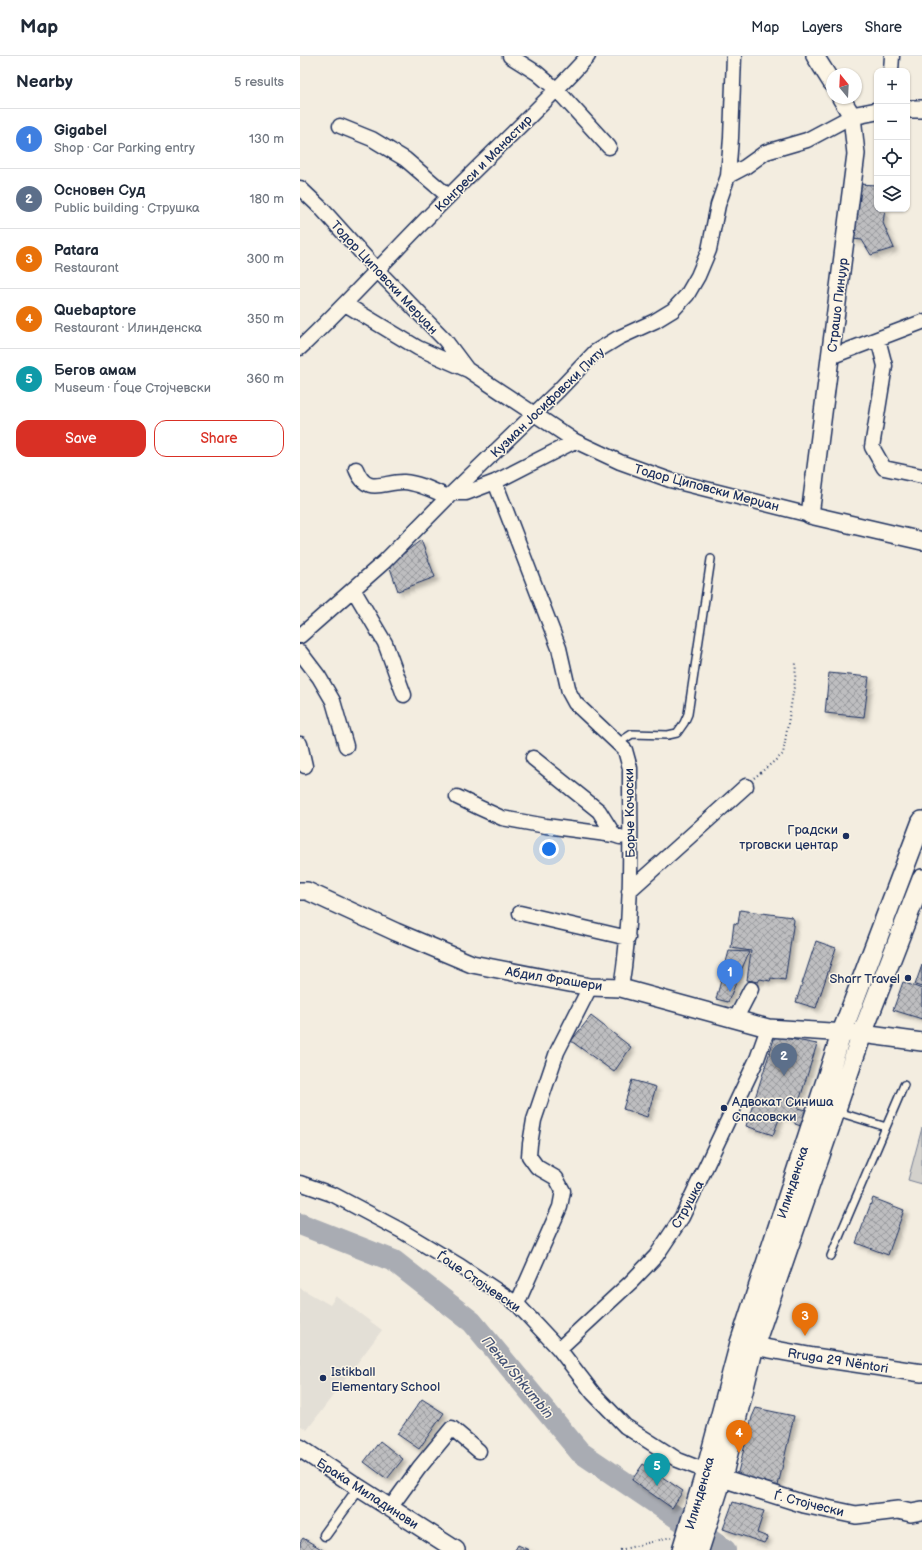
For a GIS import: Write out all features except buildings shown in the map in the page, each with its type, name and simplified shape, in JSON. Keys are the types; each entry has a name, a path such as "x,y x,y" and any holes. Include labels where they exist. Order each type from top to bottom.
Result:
{"main road":[{"name":"Илинденска","path":"714,1474 740,1342 842,1032 922,821"},
{"name":"Илинденска","path":"692,1546 754,1346 835,1111 862,1034 922,879"}],"street":[{"path":"510,56 537,73 557,90 609,147"},
{"name":"Конгреси и Манастир","path":"303,341 345,304 448,196 557,90 588,56"},
{"name":"Кузман Јосифовски Питу","path":"300,636 384,562 450,495 558,391 595,352 618,338 655,321 674,310 687,295 698,276 709,250 718,205 728,176 734,56"},
{"path":"815,56 826,73"},
{"path":"891,68 892,56"},
{"name":"Страшо Пинџур","path":"810,515 856,154 852,116 845,104"},
{"path":"910,109 922,109"},
{"path":"728,176 746,167 766,152 807,140 852,116 874,112"},
{"path":"340,126 372,139 405,159 448,196"},
{"name":"Тодор Циповски Мерџан","path":"300,188 322,209 377,270 445,340 468,370"},
{"name":"Тодор Циповски Мерџан","path":"345,304 418,348 468,370 575,441 620,462 670,480 922,541"},
{"path":"830,357 922,322"},
{"path":"878,339 885,366 872,446 884,468 922,476"},
{"path":"356,469 360,478 366,483 379,486 403,482 417,484 450,495 466,493 495,482 575,441"},
{"name":"Борче Кочоски","path":"495,482 559,648 569,692 575,703 625,750 630,768 630,918 621,988"},
{"path":"353,590 385,643 404,695"},
{"path":"300,652 319,677 333,701 346,746"},
{"path":"300,744 305,766"},
{"path":"533,758 599,811 614,835"},
{"path":"629,891 746,786"},
{"path":"457,796 502,818 546,826 614,835 630,840"},
{"name":"Абдил Фрашери","path":"300,891 307,891 396,932 472,964 590,987 621,988 673,1003 736,1018 768,1028 842,1032 922,1042"},
{"path":"520,913 628,938"},
{"path":"516,1304 560,1207 563,1191 556,1178 537,1167 529,1156 534,1120 557,1052 590,987"},
{"path":"736,1018 751,989"},
{"name":"Струшка","path":"559,1348 631,1282 656,1256 682,1217 757,1059 768,1028"},
{"name":"Ѓоце Стојчевски","path":"300,1184 334,1194 400,1230 460,1266 516,1304 559,1348 592,1392 625,1426 678,1460 714,1474"},
{"name":"Rruga 29 Nëntori","path":"754,1346 814,1357 922,1372"},
{"path":"390,1508 419,1468 452,1428 479,1451"},
{"name":"Браќа Миладинови","path":"300,1448 358,1488 456,1550"},
{"name":"Ѓ. Стојчески","path":"714,1474 804,1504 856,1515 898,1510 911,1513 922,1511"},
{"path":"324,1535 358,1488"},
{"name":"Ѓ. Стојчески","path":"898,1510 909,1503 922,1500"}],"lane":[{"path":"618,743 632,734 668,735 677,733 684,723 688,714 711,559"},
{"path":"832,1256 904,1085"},
{"path":"835,1111 886,1127"}],"path":[{"path":"746,786 783,754 795,681 796,662"},
{"path":"620,1550 673,1536 692,1546"}],"shaded area":[{"path":"922,1128 922,1184 908,1180"},
{"name":"Istikball Elementary School","path":"300,1288 330,1305 336,1296 382,1330 307,1430 300,1425"}],"waterway":[{"name":"Пена/Shkumbin","path":"300,1224 394,1261 472,1322 580,1452 725,1550"}],"place":[{"name":"Градски трговски центар","path":"846,836"},
{"name":"Sharr Travel","path":"908,978"},
{"name":"Gigabel","path":"730,992"},
{"name":"Основен Суд","path":"784,1076"},
{"name":"Адвокат Синиша Спасовски","path":"724,1108"},
{"name":"Patara","path":"805,1336"},
{"name":"Istikball Elementary School","path":"323,1378"},
{"name":"Quebaptore","path":"739,1453"},
{"name":"Бегов амам","path":"657,1486"}]}
